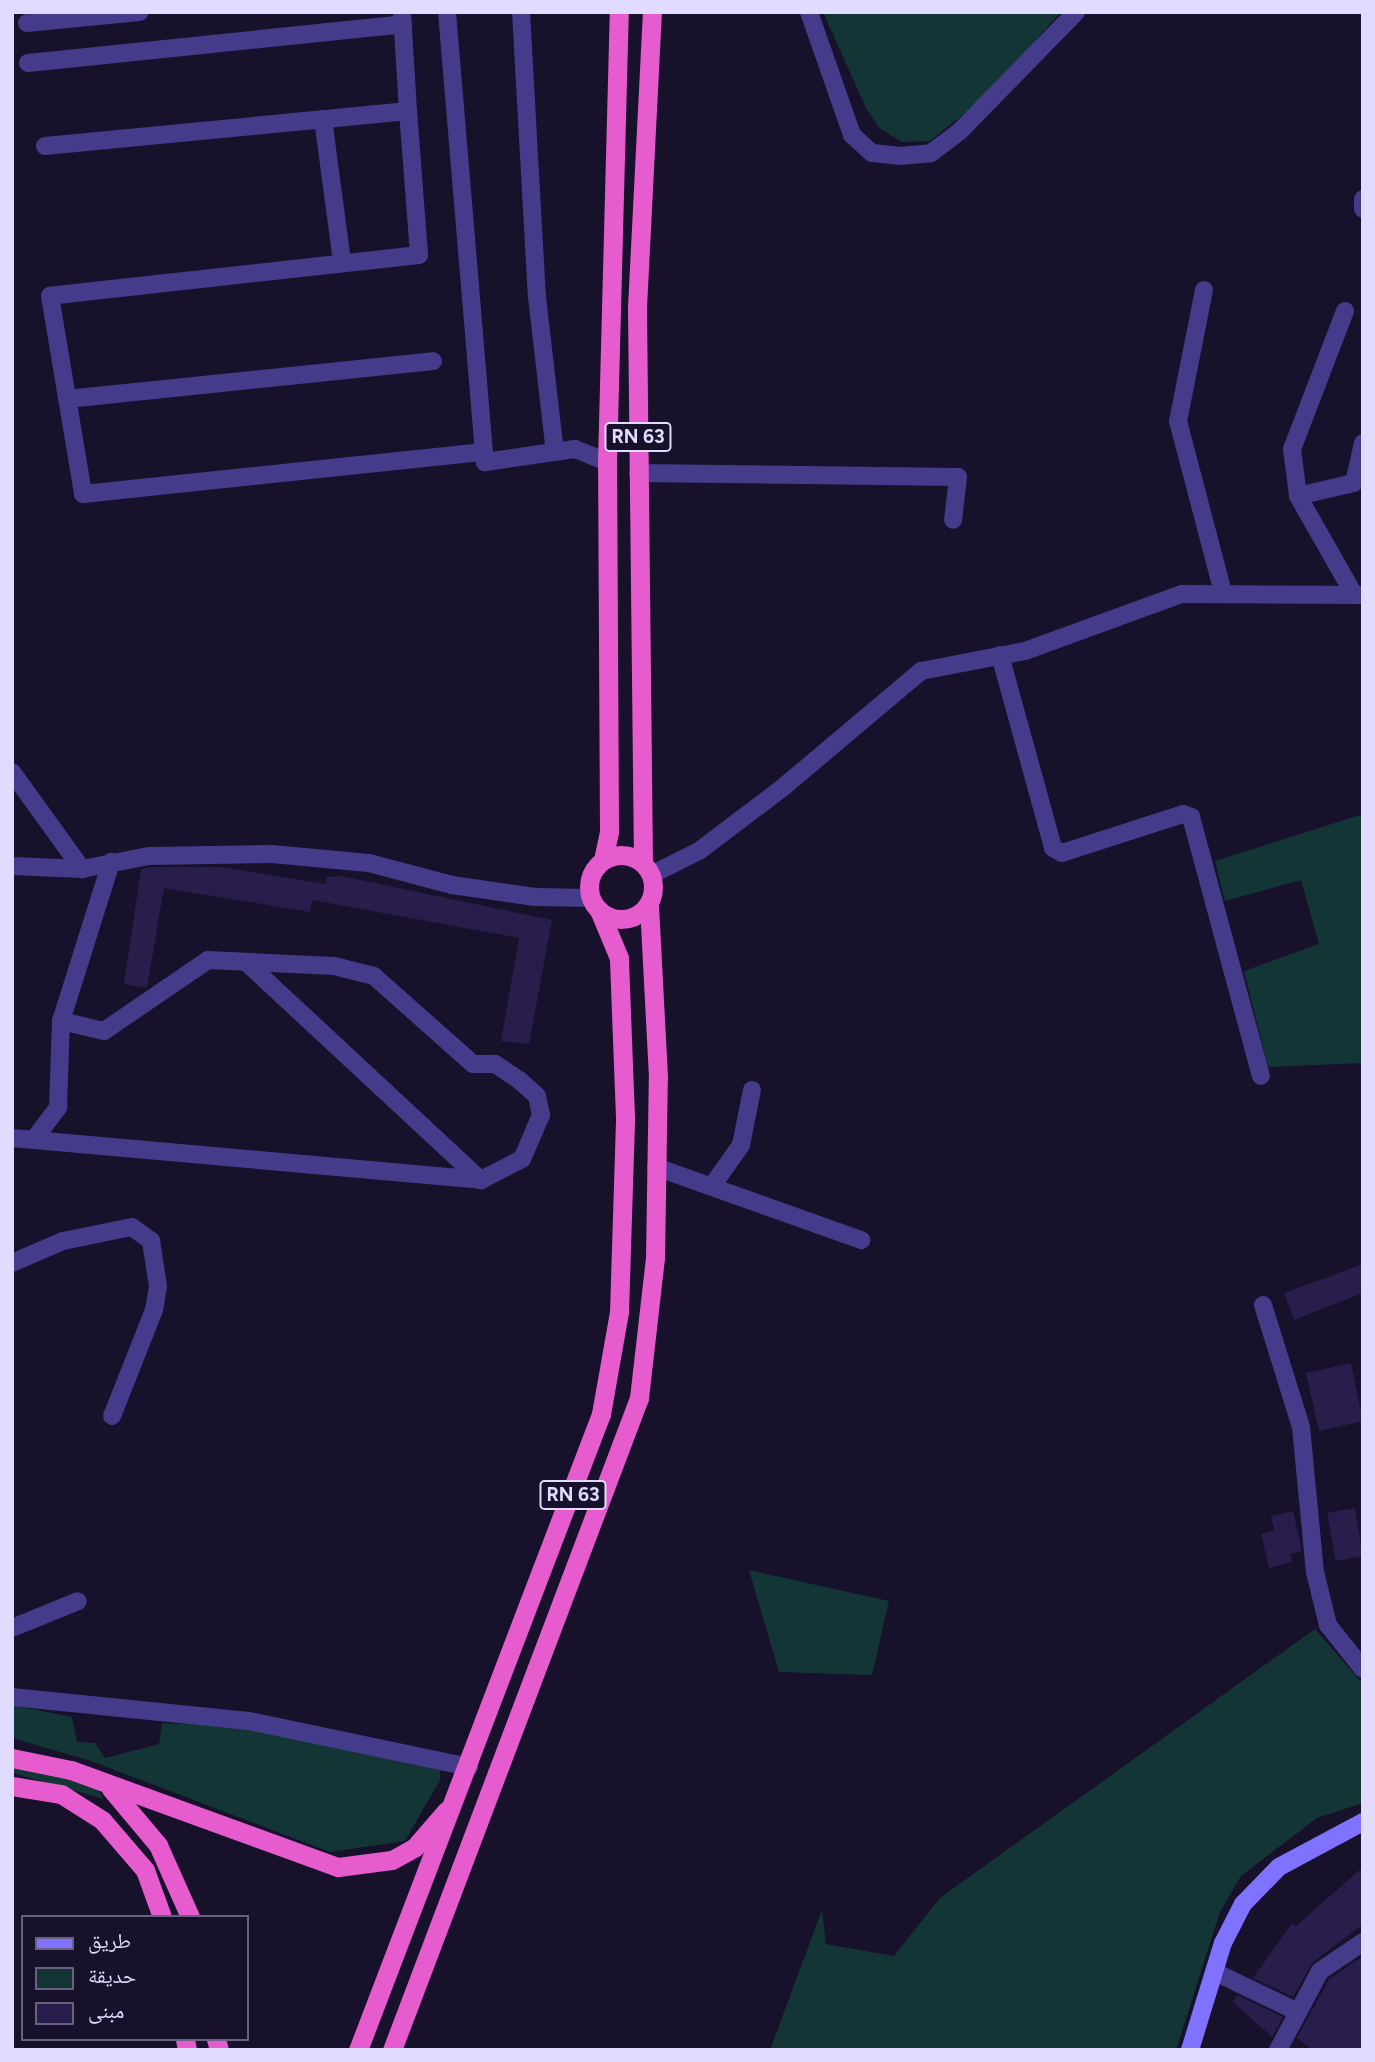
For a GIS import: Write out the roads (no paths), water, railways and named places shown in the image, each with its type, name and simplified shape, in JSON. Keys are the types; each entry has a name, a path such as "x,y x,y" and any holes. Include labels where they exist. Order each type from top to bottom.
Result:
{"highway":[{"name":"RN 63","path":"358,2050 461,1791 583,1469 601,1414 619,1312 624,1003 614,935 595,904 589,884 603,860 609,831 607,462 619,12"},
{"name":"RN 63","path":"397,2046 624,1453 650,1337 656,1167 636,307 652,12"},
{"path":"603,860 624,855 647,869"},
{"path":"595,904 626,918 649,903"},
{"path":"12,1758 106,1784 338,1867 367,1868 415,1847 461,1791"},
{"path":"106,1784 158,1845 189,1915"},
{"path":"12,1786 61,1794 102,1820 145,1870 161,1915"}],"main road":[{"path":"1190,2050 1215,1972 1243,1905 1279,1867 1363,1822"}],"street":[{"path":"27,23 139,12"},
{"path":"447,12 485,461 575,449 607,462"},
{"path":"521,12 537,297 555,452"},
{"path":"809,12 852,135 872,153 899,156 931,153 960,131 1076,12"},
{"path":"28,63 403,18 419,255 342,261 50,296 83,494 484,452"},
{"path":"45,146 408,111"},
{"path":"323,119 342,261"},
{"path":"1363,199 1363,209"},
{"path":"1204,290 1178,421 1223,592"},
{"path":"647,869 699,850 771,797 921,671 1000,656 1149,602 1223,592 1301,599 1358,594 1298,496 1292,449 1345,311"},
{"path":"67,399 433,361"},
{"path":"1298,496 1354,483 1363,443"},
{"path":"638,473 958,477 953,520"},
{"path":"1000,656 1053,848 1062,853 1183,814 1191,817 1261,1076"},
{"path":"12,772 82,869"},
{"path":"12,866 82,869 111,862 272,854 369,863 452,886 595,904"},
{"path":"35,1138 58,1107 61,1021 111,862"},
{"path":"12,1138 481,1180 522,1159 541,1115 537,1096 495,1064 473,1064 374,976 334,966 208,960 104,1031 61,1021"},
{"path":"246,962 481,1180"},
{"path":"712,1186 741,1145 752,1090"},
{"path":"656,1167 861,1240"},
{"path":"12,1263 63,1241 132,1227 151,1241 158,1286 154,1310 112,1416"},
{"path":"1263,1305 1301,1427 1315,1572 1328,1625 1363,1669"},
{"path":"12,1628 78,1601"},
{"path":"12,1697 248,1721 469,1766"},
{"path":"1278,2050 1296,2011 1320,1971 1363,1942"},
{"path":"1215,1972 1296,2011"}]}
